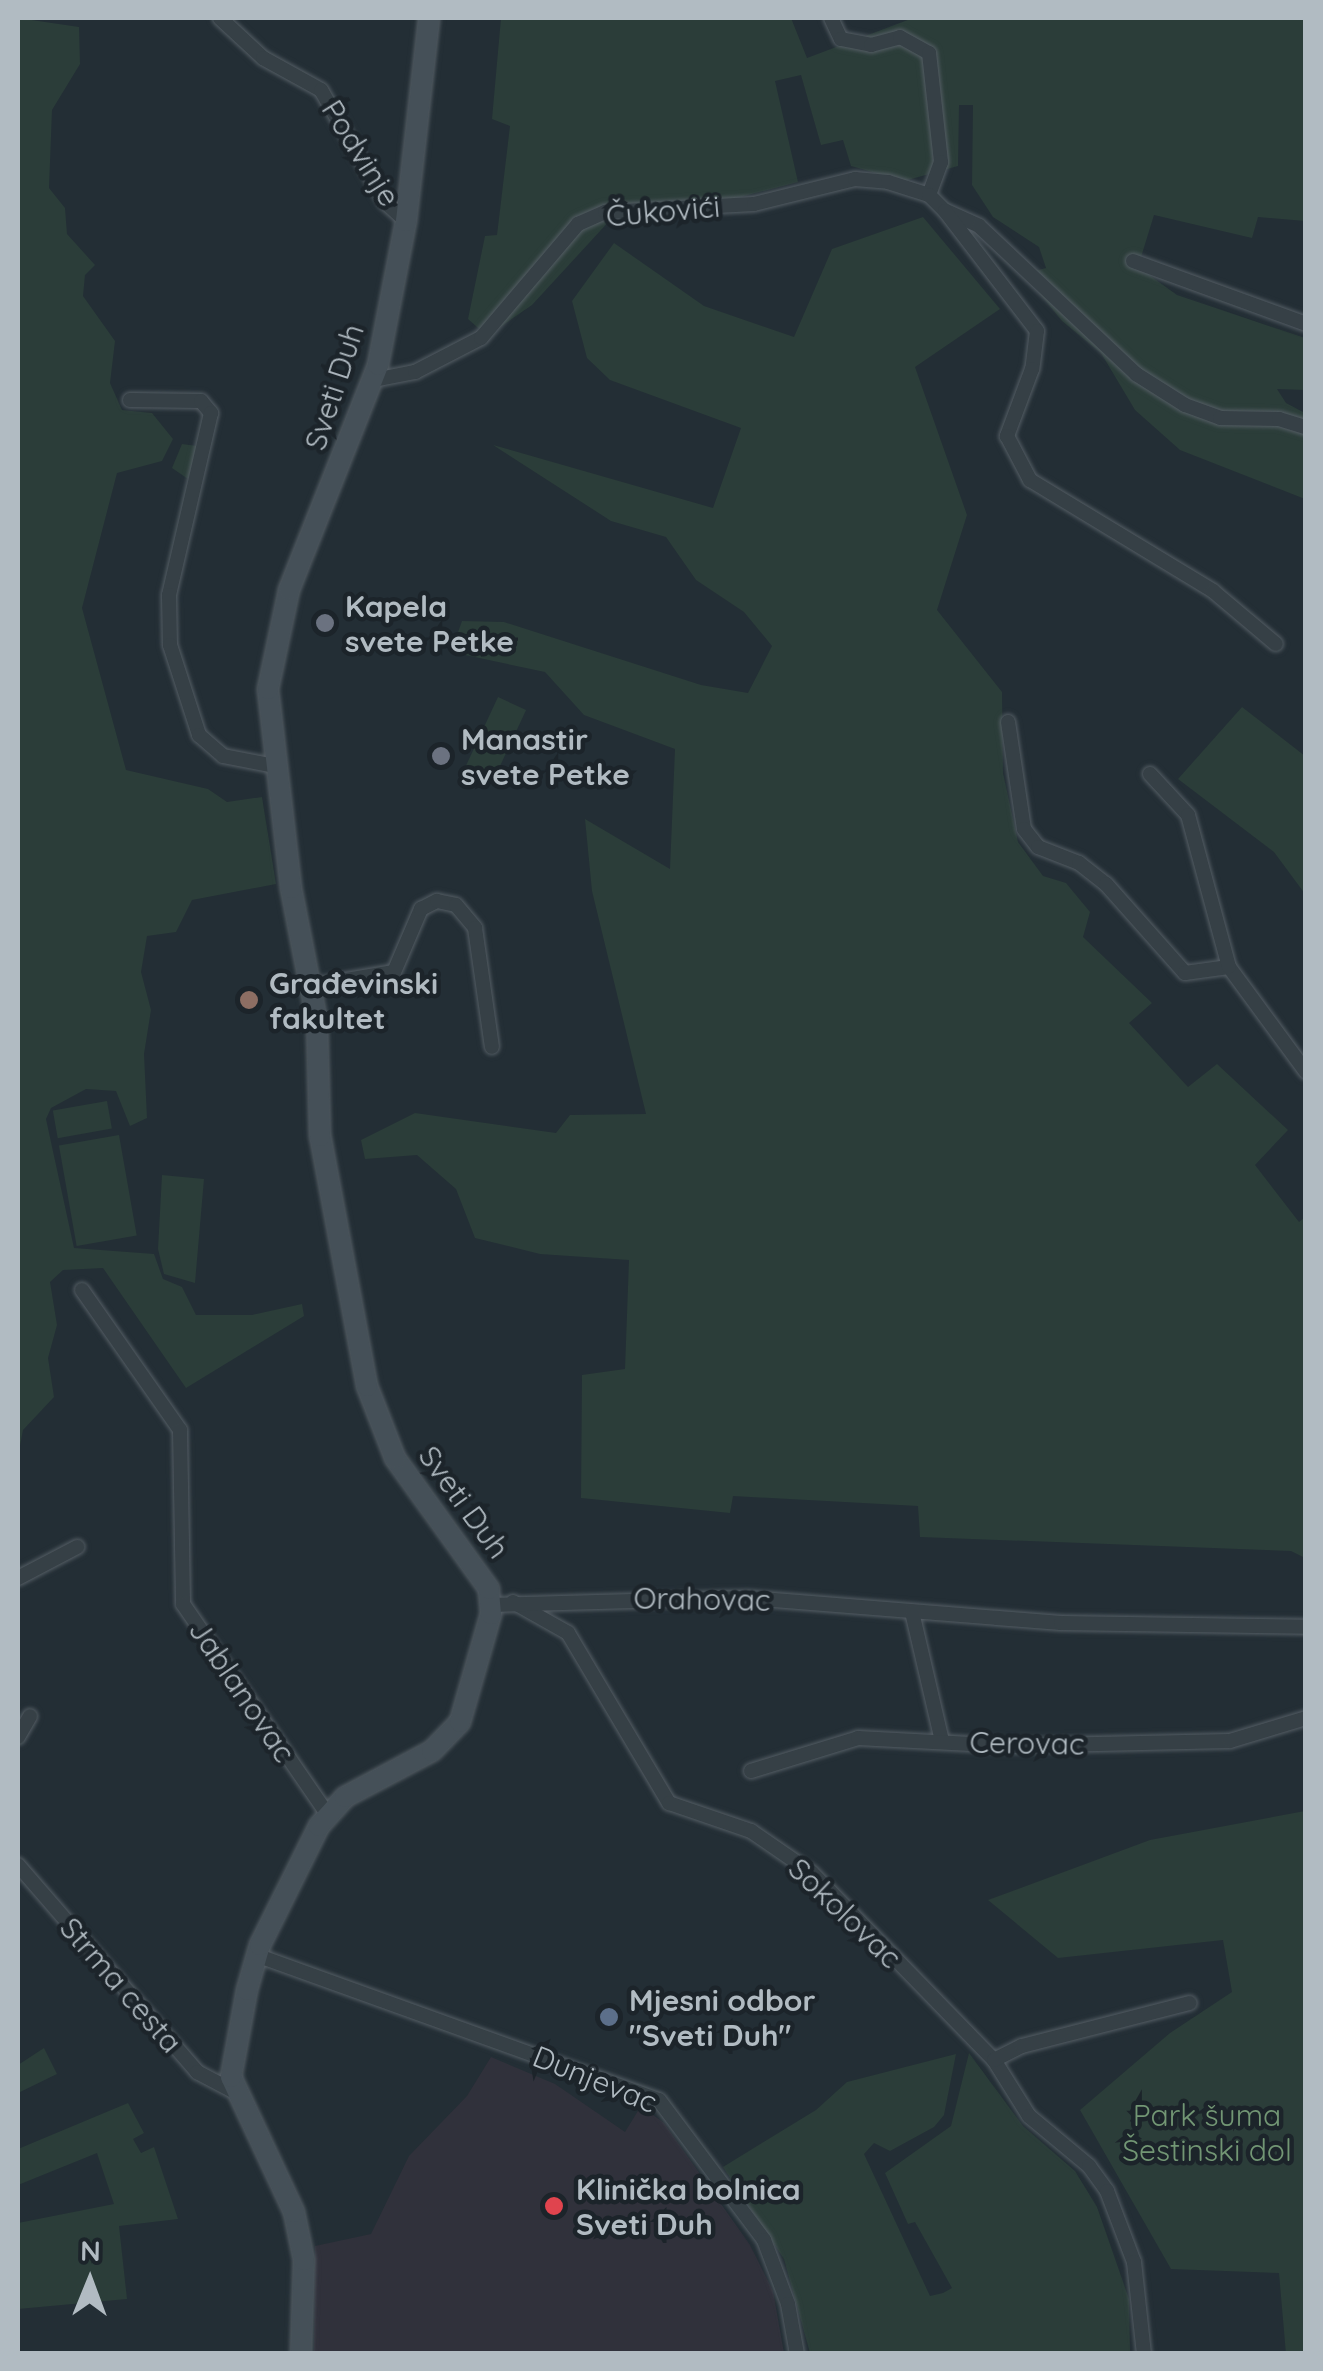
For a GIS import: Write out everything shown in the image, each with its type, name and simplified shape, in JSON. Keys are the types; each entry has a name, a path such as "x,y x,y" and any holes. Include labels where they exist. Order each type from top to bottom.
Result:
{"main road":[{"name":"Sveti Duh","path":"301,2354 304,2260 294,2212 234,2092 231,2061 256,1955 301,1854 328,1815 362,1786 432,1751 456,1729 470,1700 491,1604 485,1582 394,1458 371,1402 320,1136 311,986 274,766 268,689 276,632 374,380 406,221 429,18"}],"street":[{"name":"Podvinje","path":"220,18 264,58 321,90 376,188 406,221"},
{"path":"831,18 842,40 870,44 900,36 929,53 941,162 929,195 1037,331 1032,369 1007,436 1030,480 1213,591 1276,644"},
{"name":"Čukovići","path":"374,380 415,372 481,338 578,224 605,212 754,204 855,179 929,195"},
{"path":"945,211 979,226 1136,374 1185,405 1220,418 1279,418 1306,428"},
{"path":"1133,261 1306,324"},
{"path":"130,400 202,401 211,413 169,595 170,645 199,736 223,756 274,766"},
{"path":"1008,722 1024,829 1038,847 1079,863 1106,884 1185,974 1230,967"},
{"path":"1150,774 1188,815 1230,967 1306,1072"},
{"path":"311,986 394,972 421,908 437,902 456,904 474,928 492,1047"},
{"name":"Jablanovac","path":"82,1290 180,1430 184,1604 328,1815"},
{"path":"18,1578 77,1547"},
{"name":"Orahovac","path":"491,1604 750,1598 912,1612 1306,1627"},
{"name":"Sokolovac","path":"514,1602 568,1633 670,1803 751,1832 812,1872 994,2060 1030,2116 1060,2136 1106,2191 1134,2262 1144,2354"},
{"path":"912,1612 942,1741"},
{"path":"18,1736 30,1716"},
{"name":"Cerovac","path":"751,1771 858,1738 1009,1746 1230,1741 1306,1718"},
{"name":"Strma cesta","path":"18,1865 198,2072 234,2092"},
{"name":"Dunjevac","path":"256,1955 659,2100 764,2240 794,2328 797,2354"},
{"path":"994,2060 1022,2046 1190,2003"}],"shaded area":[{"name":"Klinička bolnica Sveti Duh","path":"491,2057 555,2084 625,2132 641,2106 664,2123 750,2245 773,2291 784,2353 314,2353 315,2246 371,2234 409,2156 467,2096"}],"green space":[{"path":"18,18 79,27 80,64 52,110 49,188 65,208 67,234 95,265 85,275 83,296 115,341 110,383 122,410 152,413 173,439 162,461 117,473 82,608 126,770 208,789 227,802 262,797 276,884 192,900 176,932 147,936 141,972 151,1010 144,1054 147,1118 130,1126 116,1091 86,1089 51,1108 46,1119 74,1248 154,1254 163,1279 182,1287 196,1315 252,1315 302,1304 304,1316 186,1388 103,1268 63,1270 50,1282 57,1325 48,1358 54,1397 23,1430 18,1456"},
{"path":"501,18 791,18 807,58 913,18 1305,18 1305,221 1258,217 1252,238 1154,215 1138,267 1177,295 1305,338 1305,390 1277,389 1286,403 1305,413 1305,499 1180,450 1135,410 1101,353 1062,321 1024,274 1046,268 1039,247 993,217 972,185 973,105 959,105 958,166 904,181 851,166 843,140 821,145 801,75 775,81 798,182 706,206 624,205 532,305 487,336 468,319 485,236 497,235 510,126 492,119"},
{"path":"923,217 1000,309 915,367 967,515 937,610 1002,692 1003,773 1018,842 1043,876 1066,883 1090,912 1083,937 1152,1003 1129,1023 1188,1087 1217,1064 1288,1130 1255,1165 1299,1222 1305,1217 1305,1558 1291,1551 920,1537 918,1506 733,1496 730,1513 581,1498 582,1375 625,1369 629,1260 540,1254 475,1238 456,1189 417,1155 365,1159 361,1140 415,1113 556,1133 570,1115 646,1114 592,891 585,819 670,869 675,749 584,715 545,672 451,652 462,621 504,622 701,685 748,693 772,646 744,612 696,580 666,537 611,521 493,445 713,508 741,428 610,380 587,358 572,301 614,243 704,306 794,337 832,249"},
{"path":"182,444 197,446 188,479 172,468"},
{"path":"498,697 526,710 493,781 465,768"},
{"path":"1242,707 1305,756 1305,894 1274,852 1178,779"},
{"path":"107,1101 112,1129 58,1138 53,1111"},
{"path":"119,1135 137,1235 77,1246 59,1146"},
{"path":"162,1175 204,1179 195,1283 164,1274 158,1249"},
{"name":"Park šuma Šestinski dol","path":"1305,1811 1306,2353 1286,2354 1279,2273 1171,2269 1080,2110 1170,2033 1232,1992 1223,1940 1058,1958 988,1900 1150,1840"},
{"path":"44,2048 57,2074 18,2093 18,2065"},
{"path":"969,2053 1023,2126 1075,2171 1097,2207 1129,2299 1130,2353 810,2353 784,2259 723,2167 816,2110 847,2082 956,2054 944,2115 934,2127 890,2151 874,2143 864,2154 930,2296 943,2293 952,2288 915,2222 908,2224 885,2173 951,2126"},
{"path":"128,2103 144,2133 133,2139 141,2153 154,2147 178,2219 119,2226 127,2299 18,2309 18,2223 114,2204 97,2153 18,2185 18,2149"}],"place":[{"name":"Kapela svete Petke","path":"325,623"},
{"name":"Manastir svete Petke","path":"441,756"},
{"name":"Građevinski fakultet","path":"249,1000"},
{"name":"Mjesni odbor \"Sveti Duh\"","path":"609,2017"},
{"name":"Klinička bolnica Sveti Duh","path":"554,2206"}]}
